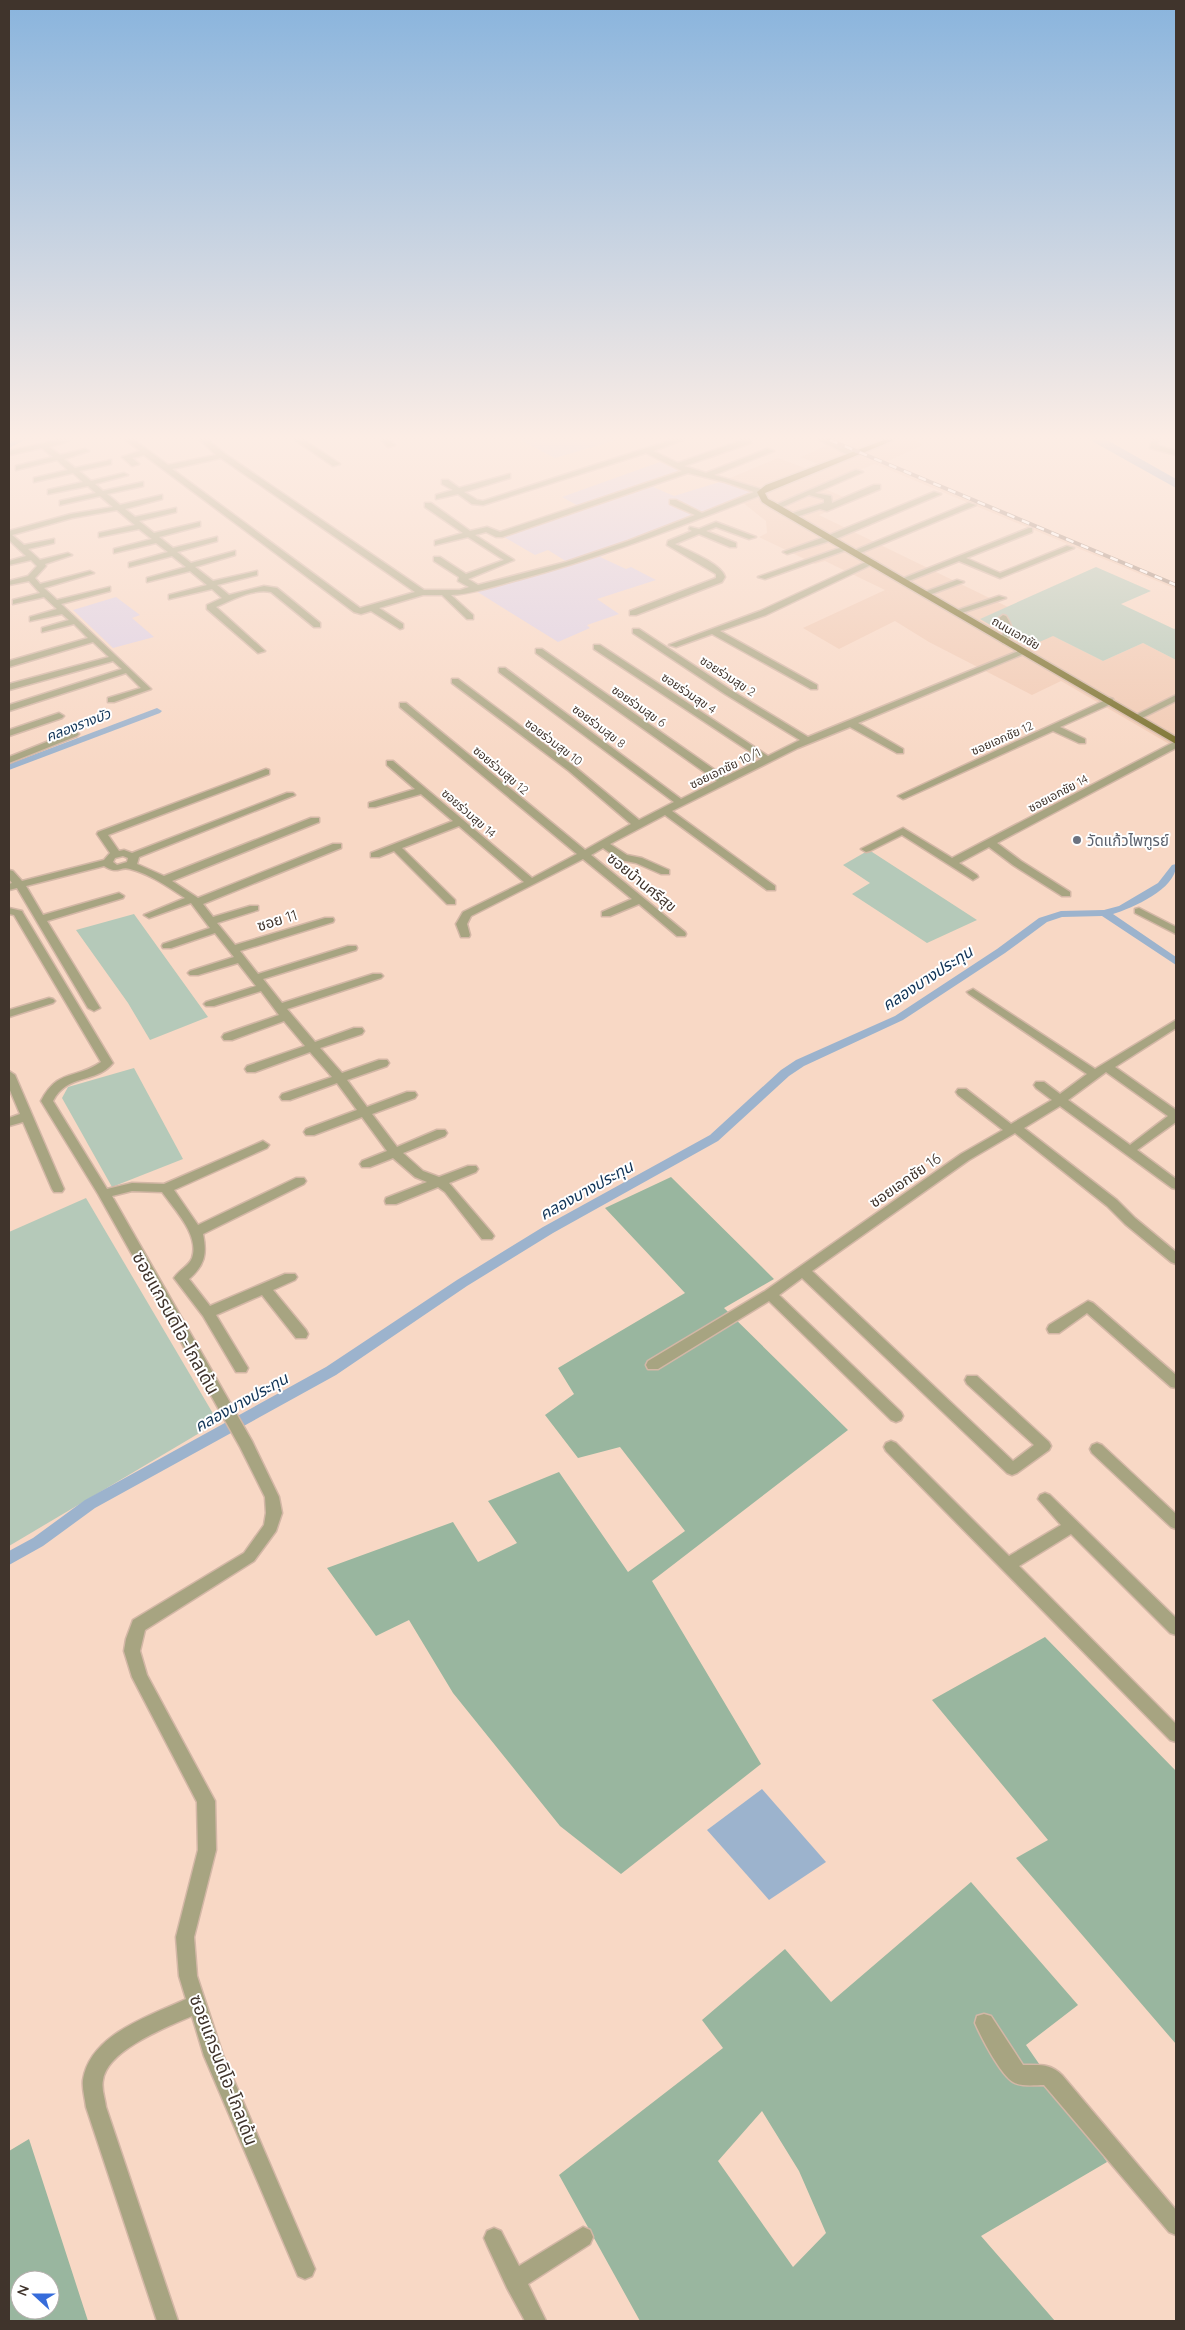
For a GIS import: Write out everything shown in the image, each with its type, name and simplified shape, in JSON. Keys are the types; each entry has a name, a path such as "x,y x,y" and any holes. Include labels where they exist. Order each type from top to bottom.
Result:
{"main road":[{"name":"ถนนเอกชัย","path":"851,550 1176,742"}],"street":[{"path":"9,583 31,578 42,566 21,549"},
{"path":"116,551 123,549"},
{"path":"168,549 228,598"},
{"path":"132,565 183,549"},
{"path":"277,549 357,610 361,611 422,593 445,594 477,588 569,564 611,549"},
{"path":"357,549 422,593"},
{"path":"464,577 510,561 491,549"},
{"path":"633,613 719,580 720,573 678,549"},
{"path":"787,552 797,549"},
{"path":"762,577 854,549"},
{"path":"903,580 983,549"},
{"path":"960,558 1000,576 1068,549"},
{"path":"150,580 232,553"},
{"path":"38,563 68,555"},
{"path":"9,563 32,557"},
{"path":"438,559 464,577"},
{"path":"674,646 812,592 873,562"},
{"path":"38,587 90,573"},
{"path":"172,598 254,573"},
{"path":"464,577 461,580 477,588"},
{"path":"31,578 38,587 66,610 147,689 111,700"},
{"path":"926,594 960,582"},
{"path":"262,651 210,607 228,598 264,588 274,590 317,625"},
{"path":"56,603 107,589"},
{"path":"16,602 46,594"},
{"path":"445,594 470,617"},
{"path":"956,612 1002,598"},
{"path":"374,608 400,626"},
{"path":"33,619 66,610"},
{"path":"1002,640 1010,632 1009,626 1003,618"},
{"path":"45,630 76,621"},
{"name":"ซอยร่วมสุข 2","path":"636,631 728,692 808,741"},
{"path":"713,632 814,687"},
{"path":"9,664 95,639"},
{"name":"ซอยร่วมสุข 4","path":"597,647 768,760"},
{"name":"ซอยร่วมสุข 6","path":"539,651 725,782"},
{"name":"ซอยเอกชัย 10/1","path":"465,935 460,926 467,914 638,824 808,741 1024,652"},
{"path":"9,687 115,658"},
{"path":"9,708 128,670"},
{"name":"ซอยร่วมสุข 8","path":"502,670 681,803"},
{"name":"ซอยร่วมสุข 10","path":"455,681 572,769 638,824"},
{"path":"1141,720 1176,698"},
{"name":"ซอยเอกชัย 12","path":"903,796 1110,702"},
{"name":"ซอยร่วมสุข 12","path":"403,705 583,854"},
{"path":"1141,720 1176,706"},
{"path":"9,733 60,716"},
{"path":"851,723 900,751"},
{"path":"1054,728 1082,741"},
{"path":"9,760 74,734"},
{"name":"ซอยเอกชัย 14","path":"951,863 1176,742"},
{"name":"ซอยร่วมสุข 14","path":"390,763 531,882"},
{"path":"116,854 102,834 266,772"},
{"path":"372,805 424,790"},
{"path":"107,862 108,866 115,868 290,795"},
{"path":"666,811 772,888"},
{"path":"164,880 315,820"},
{"path":"375,855 460,822"},
{"path":"866,849 903,831 973,878"},
{"path":"602,843 624,858 638,860 665,872"},
{"path":"991,843 1017,863 1066,894"},
{"path":"149,915 195,901 337,846"},
{"path":"395,847 451,902"},
{"path":"12,887 107,862 108,858 124,853 195,901 283,1012 339,1078 394,1152 419,1174 439,1182 448,1189 487,1236"},
{"name":"ซอยบ้านศรีสุข","path":"583,854 681,934"},
{"path":"9,873 12,887 40,919 94,1008"},
{"path":"40,919 119,896"},
{"path":"606,914 640,900"},
{"path":"166,946 254,908"},
{"name":"ซอยแกรนดิโอ-โกลเด้น","path":"9,911 18,913 107,1063 92,1072 62,1081 52,1088 47,1101 104,1194 247,1445 272,1497 274,1513 271,1527 248,1557 206,1585 158,1611 139,1625 133,1638 132,1657 140,1677 206,1801 207,1850 185,1937 188,1976 214,2056 306,2269"},
{"path":"1139,911 1176,931"},
{"name":"ซอย 11","path":"194,973 237,954 329,920"},
{"path":"210,1004 259,982 352,948"},
{"path":"228,1037 283,1012 377,976"},
{"path":"973,992 1096,1074"},
{"path":"9,1014 49,1001"},
{"name":"ซอยเอกชัย 16","path":"653,1365 770,1294 965,1157 1013,1129 1096,1074 1174,1027"},
{"path":"251,1069 358,1031"},
{"path":"286,1097 383,1063"},
{"path":"1108,1067 1176,1116 1136,1146"},
{"path":"9,1075 58,1189"},
{"path":"1040,1085 1176,1185"},
{"path":"962,1092 1112,1203 1130,1221 1176,1259"},
{"path":"310,1132 411,1095"},
{"path":"9,1122 28,1116"},
{"path":"366,1164 441,1133"},
{"path":"104,1194 132,1187 166,1188 264,1145"},
{"path":"391,1201 472,1169"},
{"path":"196,1232 300,1181"},
{"path":"166,1188 196,1232 201,1254 198,1263 181,1278 208,1313 241,1368"},
{"path":"803,1271 1012,1469 1044,1446 972,1380"},
{"path":"208,1313 290,1277"},
{"path":"264,1288 301,1334"},
{"path":"770,1294 896,1416"},
{"path":"1054,1329 1088,1306 1176,1383"},
{"path":"891,1447 1176,1735"},
{"path":"1097,1449 1176,1523"},
{"path":"1046,1499 1176,1628"},
{"path":"1008,1565 1072,1526"},
{"path":"168,2321 96,2107 93,2079 98,2065 119,2043 198,2004"},
{"path":"984,2023 1011,2067 1019,2075 1048,2076 1055,2082 1176,2225"},
{"path":"514,2281 583,2237"},
{"path":"494,2238 514,2281 536,2321"}],"shaded area":[{"path":"524,549 621,549 600,557 626,569 631,567 656,580 597,599 619,614 587,625 590,628 558,642 476,591 572,565 548,550 535,555"},
{"path":"783,549 888,549 1008,607 981,619 1053,636 1103,661 1143,643 1176,660 1176,748 1061,681 1032,695 929,642 895,621 839,649 803,628 885,590 825,561 815,564"},
{"path":"1079,549 1094,549 1176,583 1176,589"},
{"path":"116,597 140,615 132,618 154,637 113,648 73,610"}],"green space":[{"path":"1096,567 1151,591 1121,604 1174,629 1176,628 1176,660 1143,643 1103,661 1053,636 1028,647 980,619"},
{"path":"869,850 977,920 927,943 852,894 870,883 843,865"},
{"path":"134,914 208,1017 150,1040 128,1003 76,930"},
{"path":"134,1068 183,1159 112,1187 62,1098 68,1087"},
{"path":"671,1177 774,1279 724,1308 848,1430 652,1581 761,1764 621,1874 560,1826 453,1693 409,1620 376,1636 327,1568 453,1522 478,1562 517,1543 488,1501 559,1472 628,1572 685,1531 620,1447 578,1458 545,1415 574,1394 558,1368 685,1293 605,1208"},
{"path":"86,1198 218,1422 9,1546 9,1232"},
{"path":"1045,1637 1176,1771 1176,2044 1016,1858 1048,1840 932,1700"},
{"path":"971,1882 1078,2005 1026,2045 1107,2162 981,2236 1055,2321 640,2321 559,2175 723,2048 702,2020 785,1949 831,2002","holes":["762,2111 799,2171 826,2233 793,2267 718,2161"]},
{"path":"29,2139 88,2321 9,2321 9,2151"}],"water":[{"path":"762,1789 826,1862 769,1900 707,1830"}],"waterway":[{"name":"คลองรางบัว","path":"9,767 157,711"},
{"name":"คลองบางประทุน","path":"1104,913 1123,908 1162,885 1176,867"},
{"name":"คลองบางประทุน","path":"9,1559 38,1542 90,1504 331,1371 462,1283 548,1230 714,1138 785,1073 800,1063 899,1018 1001,951 1043,920 1061,914 1104,913"},
{"path":"1104,913 1176,962"}],"railway":[{"path":"1089,549 1176,585"}],"place":[{"name":"วัดแก้วไพฑูรย์","path":"1077,840"}]}
